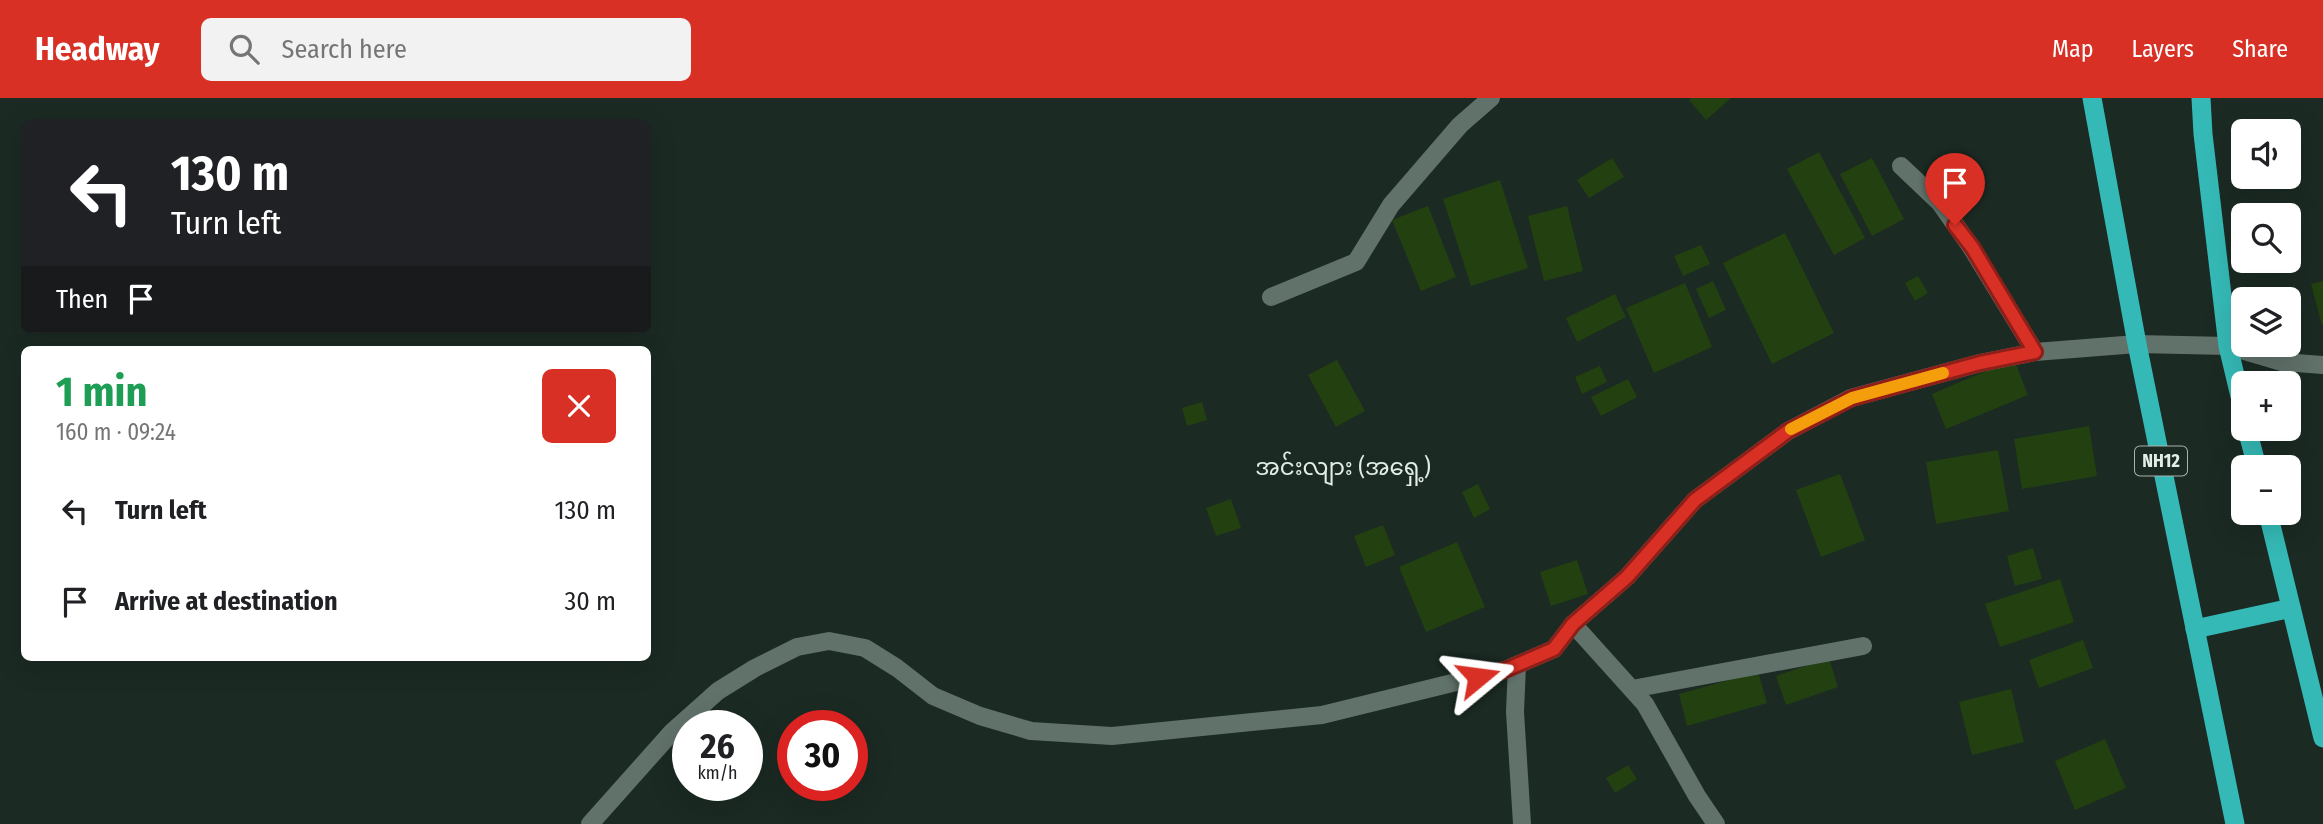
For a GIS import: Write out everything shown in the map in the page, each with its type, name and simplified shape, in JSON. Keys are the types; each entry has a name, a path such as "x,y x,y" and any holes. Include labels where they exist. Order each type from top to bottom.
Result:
{"highway":[{"name":"NH12","path":"2092,98 2137,344 2235,824"},
{"path":"2201,98 2228,346 2234,371"},
{"path":"2271,525 2323,738"},
{"path":"2196,629 2291,608"}],"street":[{"path":"1271,297 1356,262 1391,205 1460,125 1491,98"},
{"path":"1900,166 1940,204 1972,247 2035,352"},
{"path":"590,824 672,732 718,691 797,647 829,641 865,648 897,668 933,696 980,716 1031,731 1112,736 1322,715 1505,670 1554,649 1573,624 1627,577 1695,500 1788,431 1852,398 1980,363 2035,352 2137,344 2228,346 2282,362 2323,365"},
{"path":"1573,624 1645,704 1716,824"},
{"path":"1632,689 1863,646"},
{"path":"1517,665 1514,712 1522,824"}],"building":[{"path":"1731,98 1706,120 1689,100"},
{"path":"1819,152 1865,238 1834,255 1787,169"},
{"path":"1612,158 1624,177 1589,198 1577,180"},
{"path":"1872,158 1904,219 1872,236 1840,174"},
{"path":"1500,180 1528,268 1471,286 1443,199"},
{"path":"1428,206 1456,277 1421,291 1392,220"},
{"path":"1567,206 1583,271 1544,281 1528,216"},
{"path":"1785,233 1834,333 1772,364 1723,263"},
{"path":"1701,245 1710,264 1683,276 1674,256"},
{"path":"1918,276 1928,293 1915,301 1905,283"},
{"path":"1713,281 1726,310 1709,318 1696,289"},
{"path":"2323,281 2323,325 2322,325 2311,284"},
{"path":"1685,283 1712,347 1654,373 1626,308"},
{"path":"1615,294 1626,317 1577,342 1566,318"},
{"path":"2014,359 2028,395 1946,429 1932,394"},
{"path":"1337,360 1365,411 1336,427 1308,375"},
{"path":"1600,366 1607,382 1582,394 1575,377"},
{"path":"1628,379 1637,397 1601,416 1591,397"},
{"path":"1202,402 1207,420 1187,426 1182,408"},
{"path":"2089,426 2097,476 2022,489 2014,439"},
{"path":"1998,450 2009,511 1936,524 1926,462"},
{"path":"1840,474 1865,540 1821,557 1796,490"},
{"path":"1478,484 1490,509 1474,518 1462,492"},
{"path":"1231,499 1241,528 1216,536 1206,508"},
{"path":"1383,525 1395,555 1366,567 1354,536"},
{"path":"1457,542 1485,607 1426,632 1399,567"},
{"path":"2033,548 2042,579 2015,586 2007,556"},
{"path":"1577,560 1588,594 1551,606 1540,572"},
{"path":"2060,579 2074,622 2000,647 1985,604"},
{"path":"2083,640 2093,668 2039,688 2029,660"},
{"path":"1829,658 1838,687 1786,705 1776,676"},
{"path":"1758,672 1767,703 1687,726 1679,694"},
{"path":"2011,689 2024,742 1972,755 1959,702"},
{"path":"2105,739 2126,788 2075,810 2055,761"},
{"path":"1628,765 1637,779 1615,793 1606,778"}],"slow traffic":[{"path":"1791,429 1852,398 1943,373"}],"district":[{"name":"အင်းလျား (အရှေ့)","path":"1343,467"}],"route":[{"path":"1478,677 1505,670 1554,649 1573,624 1627,577 1695,500 1788,431 1852,398 1980,363 2035,352 1972,247 1955,225"}]}
